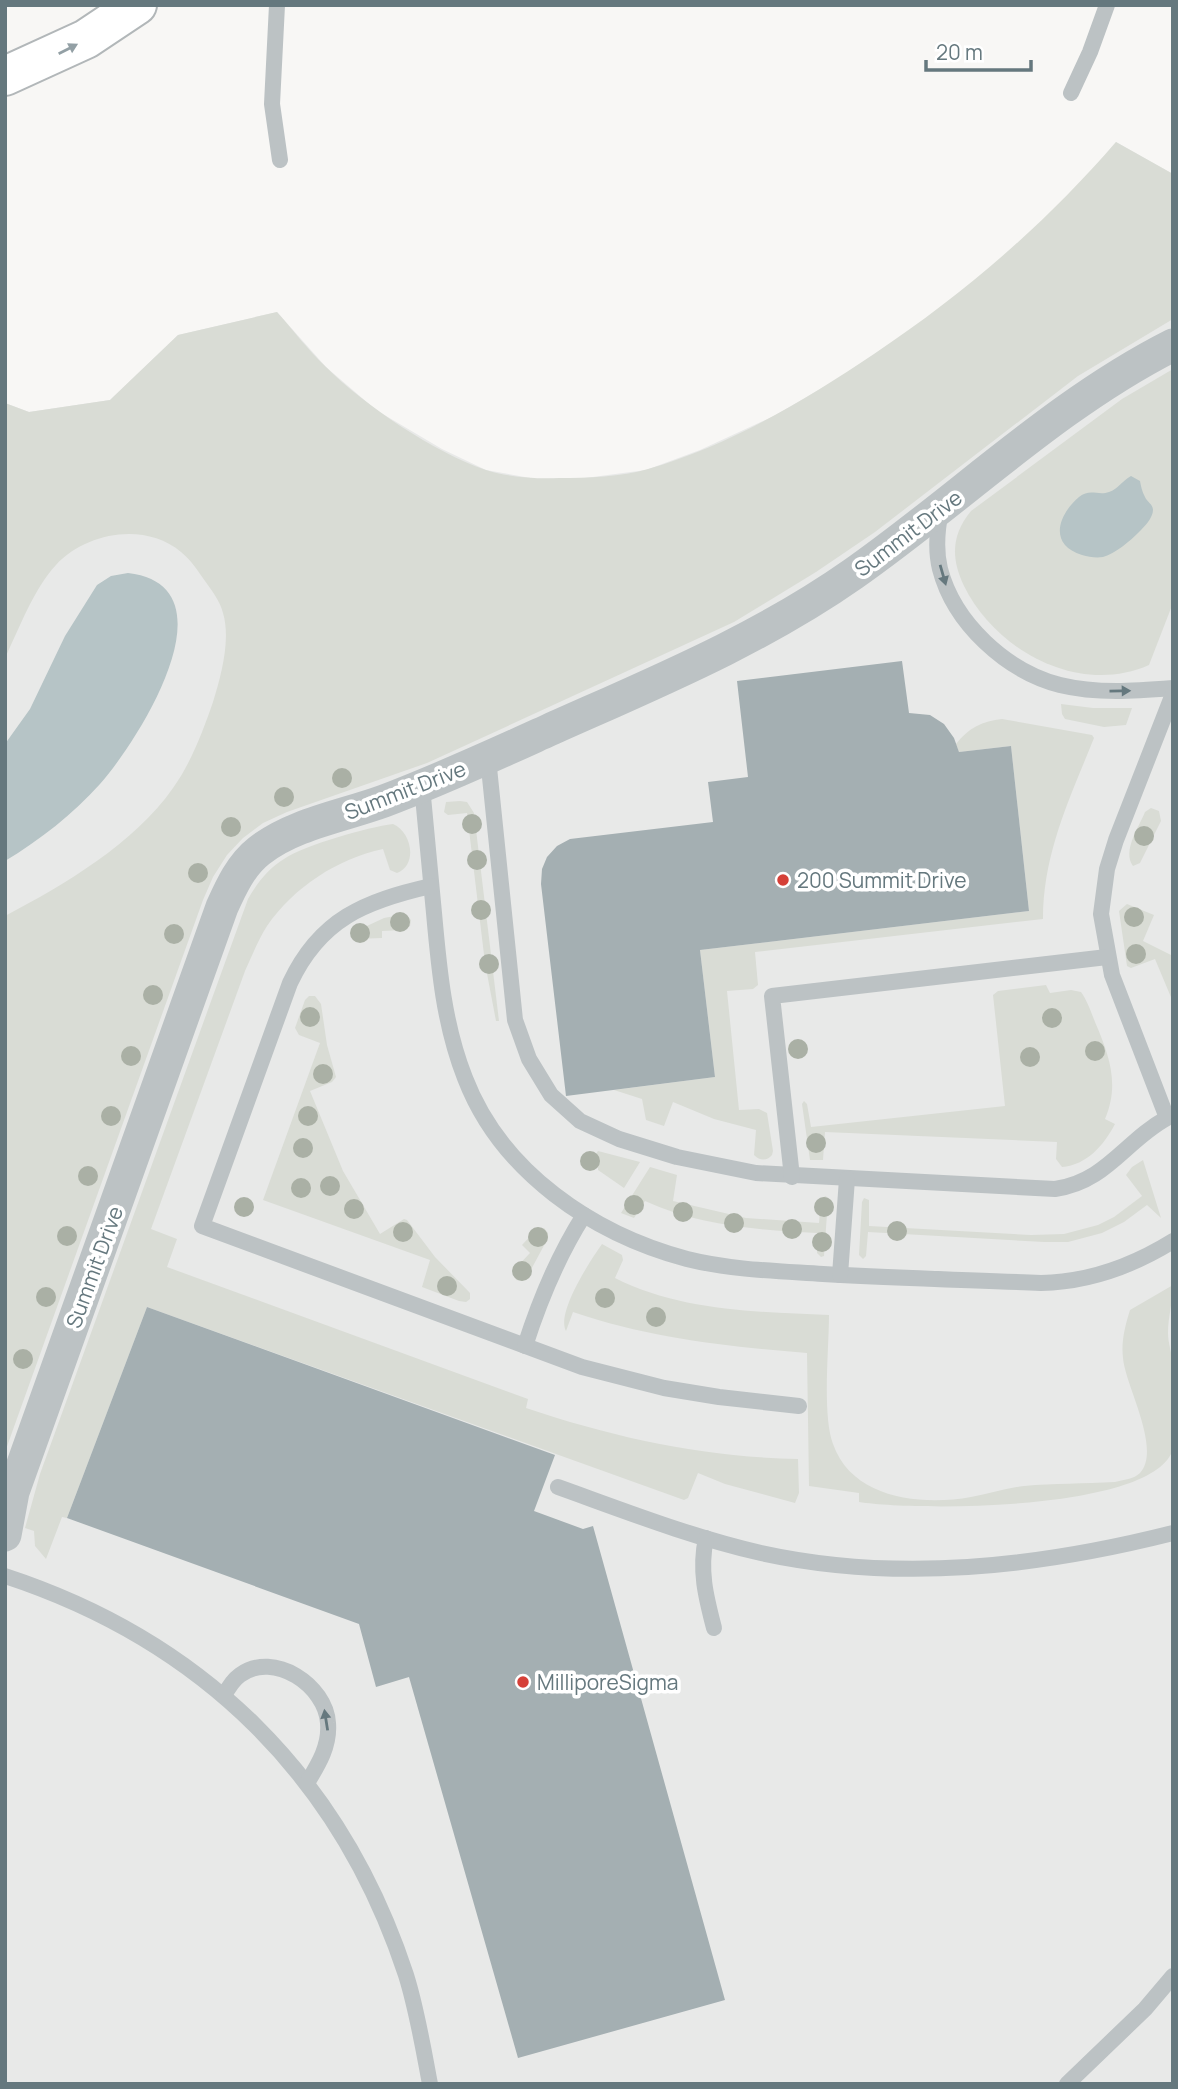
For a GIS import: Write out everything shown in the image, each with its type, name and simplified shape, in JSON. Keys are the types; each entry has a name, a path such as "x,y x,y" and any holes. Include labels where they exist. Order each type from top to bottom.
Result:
{"highway":[{"path":"5,76 86,39 137,5"}],"street":[{"name":"Summit Drive","path":"5,1535 13,1492 218,920 234,882 257,853 295,831 422,786 488,758 760,633 852,575 1073,407 1128,370 1173,345"}],"lane":[{"path":"277,5 272,104 280,160"},
{"path":"1071,93 1107,5"},
{"path":"942,508 937,537 940,568 946,586 963,617 977,633 1009,660 1041,678 1084,689 1128,691 1173,688"},
{"path":"488,758 515,1020 529,1059 551,1095 580,1121 619,1139 677,1157 726,1168 792,1177 1042,1190 1066,1188 1099,1174 1145,1131 1170,1126 1118,994 1107,957 1101,914 1107,869 1116,840 1173,694"},
{"path":"422,786 444,1005 457,1055 474,1100 498,1139 513,1156 545,1187 584,1214 625,1238 689,1259 750,1270 840,1275 1068,1282 1110,1273 1173,1241"},
{"path":"431,886 380,900 355,911 325,931 309,948 290,983 202,1226 582,1367 638,1382 719,1397 799,1406"},
{"path":"792,1177 772,996 1107,957"},
{"path":"840,1275 847,1179"},
{"path":"525,1346 549,1277 584,1214"},
{"path":"558,1487 706,1538 760,1553 817,1563 896,1568 976,1566 1035,1561 1095,1551 1173,1533"},
{"path":"706,1538 702,1578 715,1629"},
{"path":"5,1576 52,1592 120,1624 185,1666 257,1726 307,1783 357,1861 395,1943 416,2011 430,2084"},
{"path":"223,1696 240,1675 260,1667 285,1670 310,1686 325,1709 328,1737 323,1754 307,1783"},
{"path":"1067,2084 1145,2009 1173,1976"}],"shaded area":[{"path":"1116,142 1173,174 1173,2084 5,2084 5,403 29,412 110,400 178,335 277,312 326,367 376,410 442,449 486,470 536,479 585,478 646,470 700,450 774,416 839,378 916,326 987,271 1042,223"},
{"path":"1116,142 1173,174 1173,319 1078,376 875,532 734,622 427,763 263,823 227,855 203,900 5,1452 5,916 51,891 97,861 139,827 173,788 191,757 213,702 224,658 226,635 218,600 185,555 167,543 151,537 117,535 84,545 56,565 34,597 5,658 5,403 29,412 110,400 178,335 277,312 319,360 360,397 423,440 466,462 494,472 531,478 593,477 638,472 708,448 766,420 874,354 972,282 1002,256 1061,201"},
{"path":"1173,369 1173,603 1149,665 1122,673 1095,675 1068,671 1042,661 1018,648 997,630 978,609 964,586 957,566 955,547 964,520 971,511 1122,399"},
{"path":"1131,476 1140,481 1144,495 1153,508 1148,522 1113,553 1103,557 1082,555 1071,550 1061,537 1060,529 1071,505 1087,493 1112,491"},
{"path":"128,573 160,584 175,605 177,634 169,667 136,735 100,784 55,826 5,861 5,744 30,709 65,636 97,585 111,576"},
{"path":"1061,704 1093,708 1132,708 1126,725 1104,727 1065,719"},
{"path":"1002,719 1092,735 1094,738 1067,804 1053,849 1044,895 1043,919 755,952 758,985 753,989 727,991 739,1110 759,1109 767,1113 773,1151 766,1159 754,1155 756,1130 714,1119 673,1102 664,1126 646,1120 642,1099 614,1090 715,1077 700,950 1029,911 1011,746 959,752 956,744 976,726"},
{"path":"446,802 467,802 474,813 499,1021 496,1021 485,963 467,813 448,815 444,812"},
{"path":"1151,808 1159,811 1161,821 1140,863 1133,866 1130,846 1145,812"},
{"path":"393,824 405,834 410,848 408,863 404,869 397,873 390,870 383,849 333,867 290,899 261,937 245,971 151,1229 177,1239 167,1267 528,1399 526,1408 559,1419 626,1437 694,1450 798,1459 799,1493 795,1503 725,1484 698,1473 688,1498 684,1500 147,1307 67,1518 62,1517 46,1559 35,1546 34,1531 25,1528 40,1474 248,899 268,872 294,854 337,837"},
{"path":"1127,904 1154,915 1143,941 1173,956 1173,1002 1155,959 1131,968 1127,966 1119,911"},
{"path":"405,914 411,920 410,926 404,930 382,931 382,938 357,939 353,936 354,932 384,918"},
{"path":"1046,985 1050,993 1071,990 1081,992 1105,1046 1111,1070 1112,1094 1105,1119 1115,1124 1094,1153 1079,1162 1062,1167 1056,1159 1057,1142 825,1132 823,1160 810,1160 802,1104 804,1101 807,1104 811,1127 1005,1106 993,995 998,991"},
{"path":"309,996 315,996 321,1004 327,1045 336,1077 332,1082 310,1091 343,1171 380,1234 404,1219 407,1220 435,1257 470,1293 470,1299 466,1302 422,1287 430,1260 263,1200 320,1043 299,1035 295,1028"},
{"path":"598,1151 640,1162 624,1188 598,1170 594,1157"},
{"path":"1143,1160 1161,1218 1147,1205 1124,1222 1102,1233 1068,1242 868,1232 866,1256 863,1259 859,1255 864,1198 869,1200 869,1226 1031,1235 1064,1234 1098,1225 1114,1217 1142,1196 1126,1175"},
{"path":"650,1167 677,1175 673,1201 746,1218 819,1223 821,1198 826,1196 828,1200 824,1256 821,1257 817,1253 817,1233 751,1228 708,1221 645,1201 634,1218 621,1213"},
{"path":"544,1228 548,1238 527,1277 522,1281 516,1280 514,1270 530,1253 522,1245 537,1229"},
{"path":"602,1244 622,1255 623,1260 615,1278 640,1289 719,1308 829,1315 828,1416 833,1444 842,1462 856,1477 891,1495 911,1499 952,1500 1024,1486 1115,1482 1140,1473 1146,1462 1147,1449 1145,1433 1125,1370 1124,1334 1130,1310 1173,1285 1168,1333 1174,1383 1171,1454 1152,1473 1118,1487 1075,1497 1026,1503 976,1506 888,1505 859,1502 859,1493 809,1486 807,1353 661,1335 573,1312 566,1331 564,1323 570,1300"}],"building":[{"name":"200 Summit Drive","path":"902,661 909,713 930,715 944,724 954,738 959,752 1011,746 1029,911 700,950 715,1077 566,1096 541,884 542,869 547,857 557,846 570,839 713,822 708,782 748,777 737,681"},
{"name":"MilliporeSigma","path":"147,1307 555,1455 534,1511 583,1529 593,1526 725,2000 518,2058 409,1677 376,1687 359,1624 67,1518"}],"place":[{"name":"200 Summit Drive","path":"783,880"},
{"name":"MilliporeSigma","path":"523,1682"}]}
